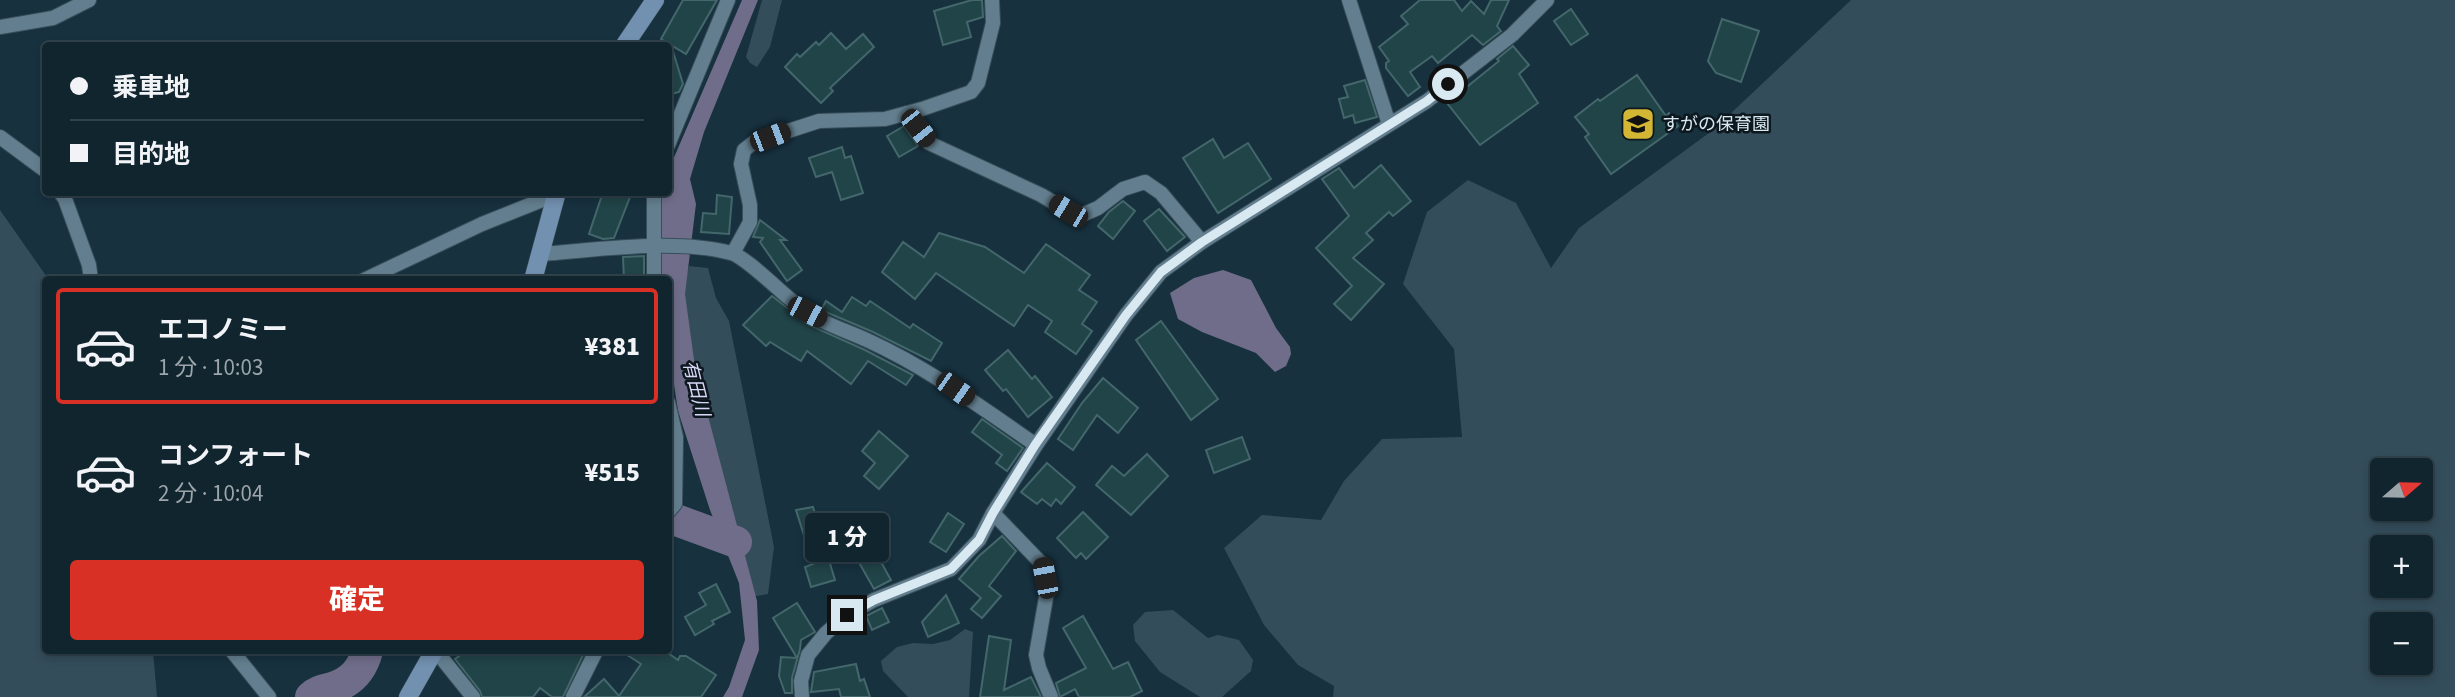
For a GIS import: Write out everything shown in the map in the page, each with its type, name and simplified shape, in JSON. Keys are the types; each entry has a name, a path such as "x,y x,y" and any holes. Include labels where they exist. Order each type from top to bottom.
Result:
{"street":[{"path":"0,27 53,18 89,0"},
{"path":"627,42 655,0"},
{"path":"672,135 728,0"},
{"path":"733,253 750,222 750,205 741,164 744,150 770,137 818,121 885,118 971,92 978,83 993,23 992,0"},
{"path":"1349,0 1389,124"},
{"path":"802,697 801,681 808,655 826,633 847,615 874,600 951,569 979,540 1035,445 1145,290 1161,272 1202,242 1427,101 1512,35 1547,0"},
{"path":"907,113 929,143 1041,195 1068,211 1082,215 1098,208 1123,189 1145,182 1161,193 1202,242"},
{"path":"0,137 42,168"},
{"path":"62,196 89,265 90,276"},
{"path":"372,276 482,224 550,196"},
{"path":"534,276 556,196"},
{"path":"654,196 654,276"},
{"path":"540,254 653,247 697,248 733,253 807,312 869,341 955,389 1035,445"},
{"path":"672,420 676,437 672,508"},
{"path":"993,513 1042,564 1048,592 1036,655 1051,697"},
{"path":"234,654 269,697"},
{"path":"408,697 433,654"},
{"path":"437,654 473,697"},
{"path":"573,697 594,654"}],"shaded area":[{"path":"762,0 782,0 770,47 757,67 746,57"},
{"path":"1851,0 2455,0 2455,697 1333,697 1334,686 1298,665 1264,625 1224,548 1262,515 1321,520 1344,481 1382,439 1462,437 1454,349 1403,284 1427,212 1468,180 1516,203 1551,268 1579,228 1713,130"},
{"path":"0,210 46,276 42,276 42,654 153,654 157,697 0,697"},
{"path":"689,266 708,268 716,298 729,321 774,547 768,594 751,597 694,397 681,299"},
{"path":"1173,610 1208,638 1218,635 1239,640 1253,660 1251,671 1222,697 1200,697 1160,672 1135,641 1133,625 1145,612"},
{"path":"965,629 973,632 969,697 908,697 883,671 881,661 897,647 950,640"}],"water":[{"name":"有田川","path":"742,0 758,0 704,132 690,179 696,204 685,294 695,367 757,601 759,650 742,697 723,697 745,640 739,583 710,510 678,411 672,371 672,276 657,276 658,196 672,196 672,162"},
{"path":"1223,270 1251,280 1276,328 1290,347 1291,354 1286,366 1275,372 1256,353 1202,332 1178,319 1170,293 1194,278"}],"building":[{"path":"683,0 717,0 686,54 672,46 672,42 661,39"},
{"path":"972,0 982,0 983,17 967,22 971,37 943,45 934,11"},
{"path":"1420,0 1454,0 1462,11 1471,1 1484,14 1491,0 1509,0 1497,26 1501,31 1483,45 1472,35 1438,63 1432,56 1410,72 1420,87 1408,96 1386,68 1389,61 1379,47 1408,24 1401,16"},
{"path":"1571,9 1588,34 1571,45 1554,21"},
{"path":"1722,19 1759,31 1741,82 1716,73 1708,61"},
{"path":"831,33 846,49 863,34 874,47 830,88 833,91 821,103 785,67 797,54 800,57 816,42 819,45"},
{"path":"1513,46 1529,65 1519,74 1538,103 1480,145 1447,103 1499,61 1497,59"},
{"path":"672,48 683,84 679,92 672,94"},
{"path":"1637,75 1666,116 1669,113 1678,126 1611,174 1585,137 1589,134 1575,117"},
{"path":"1365,80 1377,117 1355,123 1353,115 1344,118 1339,99 1348,97 1344,86"},
{"path":"904,126 918,146 899,157 887,136"},
{"path":"1213,139 1224,158 1248,143 1271,179 1218,213 1183,158"},
{"path":"842,147 845,158 851,156 863,193 841,200 832,172 816,177 809,158"},
{"path":"1381,165 1411,201 1393,216 1389,212 1366,233 1373,240 1353,258 1384,284 1351,320 1334,304 1352,286 1316,248 1349,216 1322,179 1339,168 1354,188"},
{"path":"717,195 732,197 729,234 701,232 703,213 716,214"},
{"path":"602,196 630,197 614,238 603,239 589,234"},
{"path":"1123,201 1135,211 1113,239 1098,226 1109,212"},
{"path":"1159,209 1185,237 1167,251 1144,221"},
{"path":"760,220 786,240 780,240 802,270 787,281 760,242 763,238 753,237"},
{"path":"939,233 985,247 1024,273 1046,244 1090,275 1079,290 1097,302 1082,324 1092,331 1076,354 1045,332 1052,321 1028,305 1014,326 936,273 915,299 882,272 903,242 924,257"},
{"path":"644,256 644,276 624,276 623,257"},
{"path":"772,296 809,325 913,375 906,385 868,361 851,384 807,351 801,361 770,342 766,346 743,325"},
{"path":"852,297 866,306 870,301 910,328 913,324 942,343 931,361 821,310 826,301 842,312"},
{"path":"1161,321 1218,399 1191,420 1136,340"},
{"path":"1008,350 1032,379 1035,376 1052,397 1028,417 1006,389 1003,391 985,370"},
{"path":"1103,378 1138,408 1118,433 1097,415 1073,450 1058,439"},
{"path":"982,419 1023,448 1007,471 996,463 1002,455 972,432"},
{"path":"879,431 908,456 879,489 864,476 875,463 862,451"},
{"path":"1242,437 1250,459 1214,473 1206,450"},
{"path":"1147,454 1168,476 1131,515 1096,485 1112,466 1124,476"},
{"path":"1047,463 1075,487 1061,504 1056,499 1051,506 1042,499 1037,504 1021,492"},
{"path":"813,507 835,580 811,587 805,567 813,564 796,510"},
{"path":"1083,512 1108,537 1086,559 1081,553 1076,558 1057,538"},
{"path":"948,513 964,524 946,552 930,542"},
{"path":"1002,536 1016,551 989,586 1001,596 982,618 971,609 981,598 959,579 979,556"},
{"path":"870,542 891,580 874,589 853,552"},
{"path":"716,584 730,612 712,621 714,624 695,635 685,617 706,605 699,593"},
{"path":"946,595 959,623 928,637 922,622"},
{"path":"797,603 815,632 801,640 800,649 792,678 792,693 785,693 779,676 781,657 797,658 773,618"},
{"path":"882,608 889,622 872,630 866,616"},
{"path":"1083,616 1113,669 1128,662 1142,691 1130,697 1079,697 1075,689 1060,697 1056,683 1086,668 1063,628"},
{"path":"989,636 1011,640 1004,690 1031,677 1041,697 980,697"},
{"path":"462,654 584,654 563,697 552,697 540,688 533,697 482,697 455,659"},
{"path":"626,654 669,654 678,660 680,656 686,656 716,675 701,697 584,697 604,679 619,696 641,664"},
{"path":"856,664 860,681 864,679 870,697 841,697 839,689 811,692 814,672"}],"waterway":[{"path":"672,518 736,542"},
{"path":"311,697 351,679 366,654"}],"place":[{"name":"すがの保育園","path":"1638,124"}],"route":[{"path":"847,615 874,600 951,569 979,540 1035,445 1126,315 1161,272 1202,242 1427,101 1448,84"}]}
